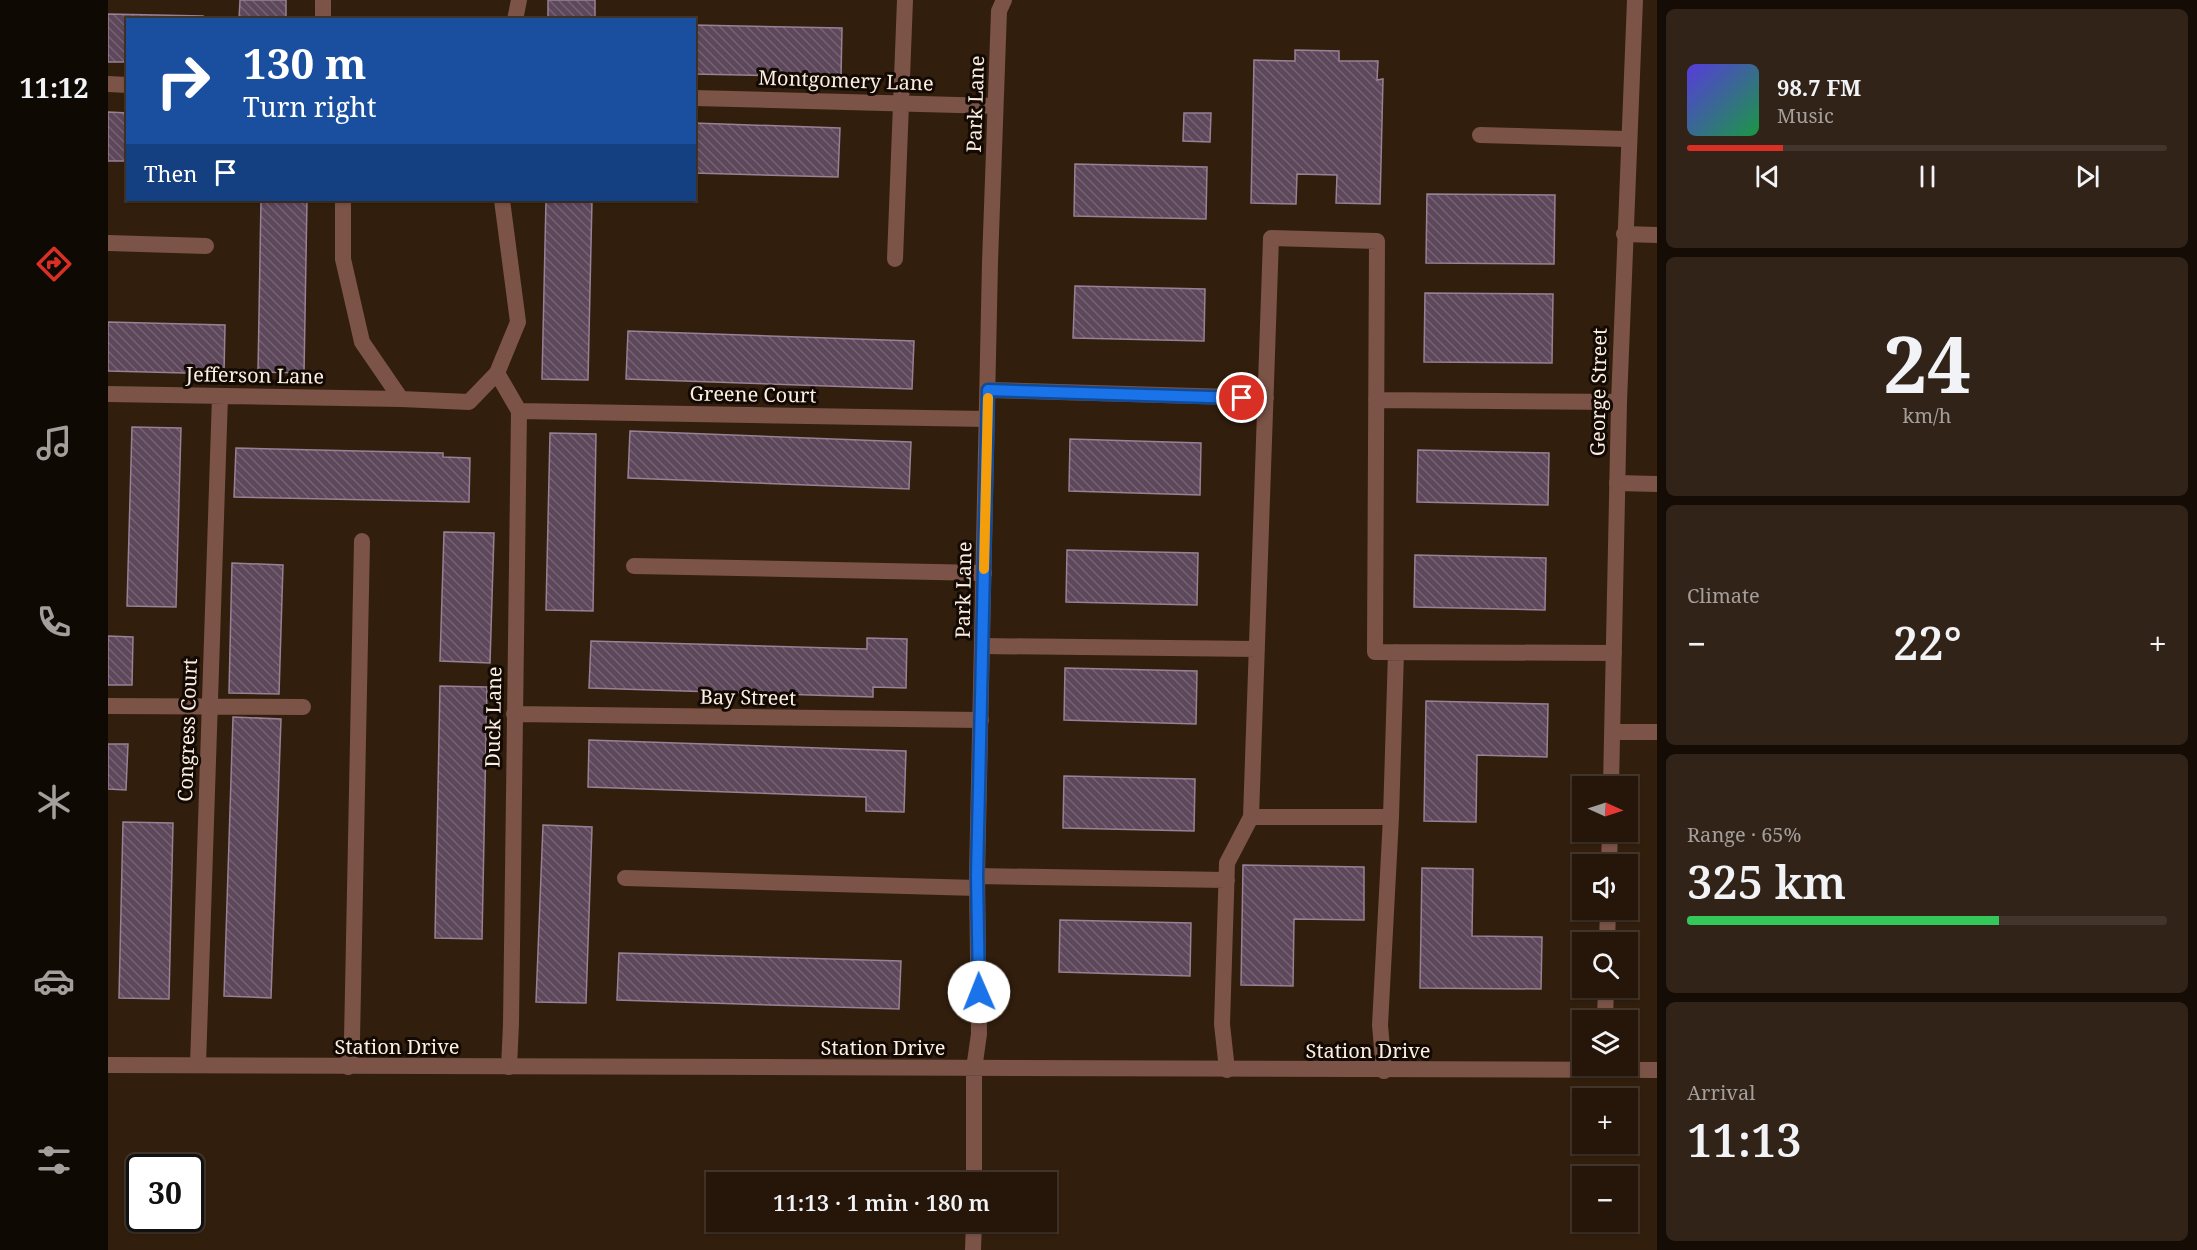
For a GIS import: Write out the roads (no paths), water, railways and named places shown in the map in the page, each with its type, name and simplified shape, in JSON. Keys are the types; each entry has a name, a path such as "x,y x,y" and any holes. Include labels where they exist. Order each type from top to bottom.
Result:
{"street":[{"path":"323,0 323,18"},
{"path":"515,18 519,0"},
{"path":"895,259 905,0"},
{"name":"Park Lane","path":"974,1172 974,1069 979,1034 977,882 995,106 999,11 1004,0"},
{"name":"George Street","path":"1611,776 1624,234 1635,0"},
{"path":"108,84 126,85"},
{"name":"Montgomery Lane","path":"696,98 995,106"},
{"path":"1480,135 1627,139"},
{"path":"343,201 343,259 362,342 401,399"},
{"path":"502,201 518,322 497,373 519,411"},
{"path":"1624,234 1657,235"},
{"path":"1227,1070 1222,1024 1227,863 1251,817 1271,238 1377,241 1375,652 1614,653"},
{"path":"108,243 206,246"},
{"name":"Jefferson Lane","path":"108,394 470,402 497,373"},
{"path":"988,390 1266,398"},
{"name":"Congress Court","path":"198,1065 219,396"},
{"path":"1376,400 1619,402"},
{"name":"Greene Court","path":"519,411 987,419"},
{"name":"Duck Lane","path":"509,1067 512,1024 519,411"},
{"path":"1617,483 1657,484"},
{"path":"348,1067 352,1039 362,541"},
{"path":"634,566 984,573"},
{"path":"983,646 1257,649"},
{"path":"1384,1071 1380,1025 1391,818 1396,652"},
{"path":"108,706 303,707"},
{"name":"Bay Street","path":"514,714 981,720"},
{"path":"1613,732 1657,732"},
{"path":"1251,817 1391,818"},
{"path":"625,878 977,882 1227,880"},
{"name":"Station Drive","path":"108,1065 1384,1071 1572,1068"},
{"name":"Station Drive","path":"1638,1069 1657,1070"},
{"path":"973,1250 974,1232"}]}
